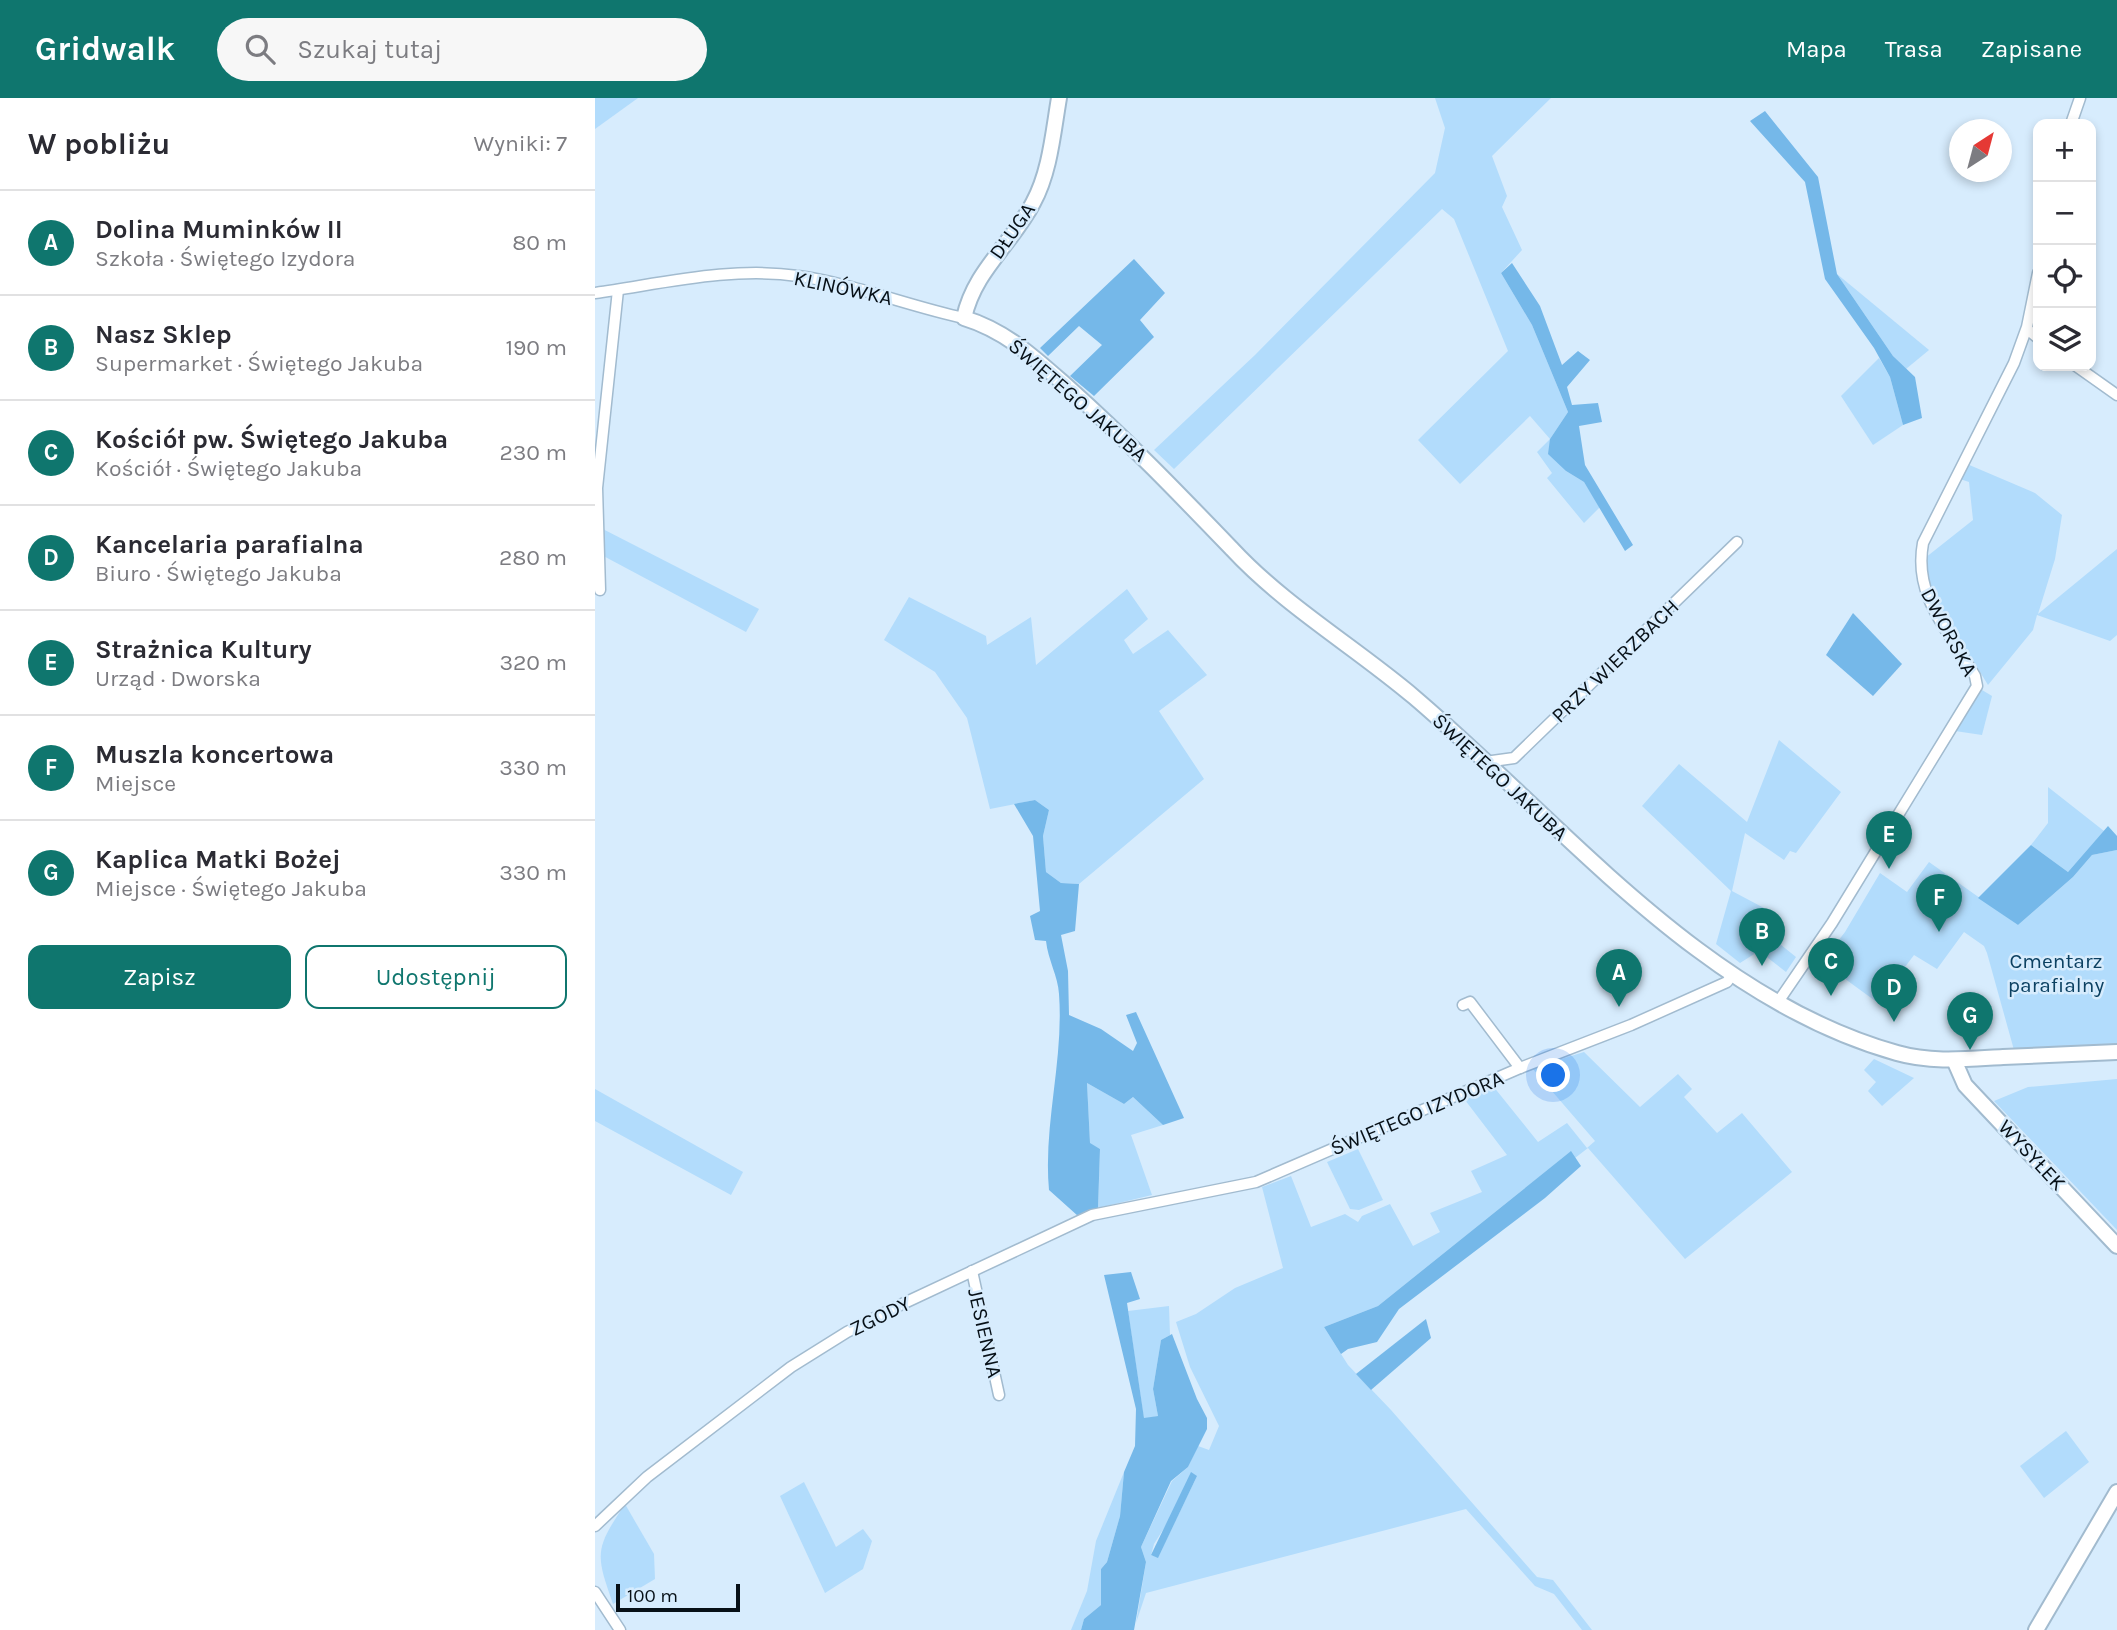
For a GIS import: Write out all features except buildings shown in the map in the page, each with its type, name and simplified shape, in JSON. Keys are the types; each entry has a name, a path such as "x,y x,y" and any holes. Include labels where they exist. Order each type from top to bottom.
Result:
{"street":[{"name":"DŁUGA","path":"964,318 969,295 982,272 1033,203 1047,169 1059,98"},
{"path":"2073,119 2080,98"},
{"name":"KLINÓWKA","path":"595,293 738,274 795,275 847,285 964,318"},
{"path":"600,590 597,488 618,290"},
{"name":"DWORSKA","path":"1778,1002 1832,923 1977,686 1971,668 1933,608 1921,583 1919,564 1923,543 2014,363 2027,329 2033,298"},
{"name":"ŚWIĘTEGO JAKUBA","path":"964,318 1003,335 1024,349 1131,443 1245,564 1386,674 1622,890 1733,973 1778,1002 1800,1015 1860,1041 1919,1058 1954,1060 2117,1052"},
{"path":"2027,329 2033,334"},
{"path":"2083,371 2117,395"},
{"name":"PRZY WIERZBACH","path":"1484,762 1514,758 1737,542"},
{"name":"ŚWIĘTEGO IZYDORA","path":"1210,1192 1257,1182 1520,1068 1631,1025 1727,982 1733,973"},
{"path":"1463,1005 1470,1002 1520,1068"},
{"name":"WYSYŁEK","path":"1954,1060 1965,1085 2117,1247"},
{"name":"ZGODY","path":"595,1526 647,1477 791,1367 847,1332 1091,1215 1210,1192"},
{"name":"JESIENNA","path":"972,1272 999,1395"},
{"path":"2036,1630 2117,1492"},
{"path":"595,1592 620,1630"}],"green space":[{"path":"595,98 638,98 595,129"},
{"path":"1435,98 1551,98 1492,156 1507,196 1502,207 1522,250 1501,273 1532,325 1568,412 1550,439 1530,416 1460,484 1418,440 1508,351 1454,219 1442,209 1174,469 1154,450 1255,355 1435,173 1445,128"},
{"path":"1837,274 1929,350 1906,369 1893,356"},
{"path":"1879,358 1890,377 1903,425 1873,445 1841,396"},
{"path":"1550,439 1566,471 1584,482 1600,507 1584,523 1547,478 1552,473 1537,452"},
{"path":"1967,464 2035,493 2062,515 2055,559 2038,614 2117,549 2117,635 2110,641 2037,615 2033,630 1988,685 1927,585 1925,558 1973,520 1969,482 1960,479"},
{"path":"595,525 759,609 746,632 596,552"},
{"path":"1127,589 1148,619 1124,640 1133,654 1168,630 1207,675 1159,711 1204,779 1079,884 1061,883 1046,872 1043,836 1049,810 1035,800 990,809 967,718 935,672 884,640 909,597 986,636 987,645 1031,617 1036,665"},
{"path":"1982,690 1992,696 1982,735 1955,731"},
{"path":"1779,740 1841,792 1796,853 1790,851 1784,860 1745,833 1732,891 1764,908 1756,925 1796,957 1786,972 1759,951 1740,963 1716,944 1731,891 1642,806 1679,764 1747,822"},
{"path":"2048,787 2104,831 2068,872 2031,845 2048,823"},
{"name":"Cmentarz parafialny","path":"2117,850 2117,1046 2014,1050 1987,953 1984,946 1964,932 1937,969 1914,955 1878,1003 1822,962 1845,932 1880,873 1907,892 1929,862 2018,925 2073,877 2092,855"},
{"path":"1584,1052 1640,1107 1678,1074 1692,1089 1684,1097 1717,1133 1742,1113 1792,1172 1685,1259 1588,1148 1575,1158 1570,1152 1378,1306 1324,1327 1348,1365 1391,1410 1537,1577 1553,1580 1592,1630 1582,1630 1554,1594 1535,1586 1466,1509 1146,1593 1136,1623 1146,1562 1141,1547 1172,1481 1188,1467 1198,1446 1209,1450 1219,1426 1190,1367 1176,1322 1196,1314 1235,1288 1283,1268 1262,1187 1291,1176 1311,1227 1345,1214 1358,1222 1362,1216 1390,1204 1413,1246 1440,1232 1430,1213 1482,1192 1471,1171 1507,1155 1465,1100 1493,1086 1538,1142 1567,1123 1587,1148 1595,1141 1532,1068","holes":["1197,1476 1158,1557 1151,1555 1154,1544"]},
{"path":"1874,1059 1914,1078 1882,1106 1868,1091 1876,1082 1864,1070"},
{"path":"2117,1079 2117,1230 1994,1101 2028,1087"},
{"path":"1087,1083 1124,1104 1133,1097 1163,1125 1131,1135 1152,1195 1098,1208 1100,1149 1090,1144"},
{"path":"595,1089 743,1172 731,1195 595,1121"},
{"path":"1358,1149 1383,1200 1359,1210 1350,1209 1327,1162"},
{"path":"1169,1306 1170,1335 1161,1340 1153,1389 1158,1416 1144,1419 1128,1311"},
{"path":"2066,1431 2089,1462 2044,1498 2020,1466"},
{"path":"1124,1472 1120,1516 1107,1562 1101,1569 1101,1605 1084,1619 1081,1630 1071,1630 1087,1591 1096,1541"},
{"path":"804,1482 836,1547 863,1529 872,1541 863,1569 825,1593 780,1496"},
{"path":"625,1504 654,1554 655,1579 613,1604 603,1573 601,1552 608,1531"}],"shaded area":[{"path":"1765,111 1818,177 1837,274 1893,356 1915,377 1922,418 1903,425 1890,377 1874,348 1825,279 1805,182 1750,121"},
{"path":"1134,259 1165,293 1140,320 1154,337 1094,396 1070,376 1102,345 1079,326 1048,356 1040,348"},
{"path":"1512,263 1540,306 1562,365 1578,351 1590,360 1567,387 1572,405 1598,403 1602,422 1579,426 1585,465 1633,545 1625,551 1584,482 1566,471 1548,454 1550,439 1568,412 1532,325 1501,273"},
{"path":"1853,613 1902,664 1873,696 1826,655"},
{"path":"1035,800 1049,810 1043,836 1046,872 1061,883 1079,884 1075,931 1061,935 1068,971 1069,1015 1101,1029 1133,1051 1137,1043 1126,1015 1136,1012 1184,1118 1163,1125 1133,1097 1124,1104 1087,1083 1090,1143 1100,1149 1098,1208 1078,1216 1049,1190 1049,1141 1059,1043 1059,994 1046,941 1035,940 1030,916 1040,911 1033,836 1014,804"},
{"path":"2108,826 2117,836 2117,850 2092,855 2073,877 2018,925 1978,898 2031,845 2068,872"},
{"path":"1571,1151 1581,1166 1545,1198 1399,1309 1377,1342 1348,1349 1341,1354 1324,1327 1378,1306"},
{"path":"1131,1272 1140,1299 1127,1303 1144,1418 1158,1416 1153,1389 1161,1340 1172,1334 1207,1418 1207,1429 1188,1467 1171,1481 1141,1547 1146,1562 1134,1630 1081,1630 1084,1619 1101,1605 1101,1569 1107,1562 1120,1516 1124,1472 1135,1446 1136,1409 1104,1275"},
{"path":"1426,1319 1431,1338 1371,1390 1356,1374"},
{"path":"1191,1472 1197,1476 1158,1558 1151,1555"}],"place":[{"name":"Strażnica Kultury","path":"1889,869"},
{"name":"Muszla koncertowa","path":"1939,932"},
{"name":"Nasz Sklep","path":"1762,966"},
{"name":"Kościół pw. Świętego Jakuba","path":"1831,996"},
{"name":"Dolina Muminków II","path":"1619,1007"},
{"name":"Kancelaria parafialna","path":"1894,1022"},
{"name":"Kaplica Matki Bożej","path":"1970,1050"}]}
